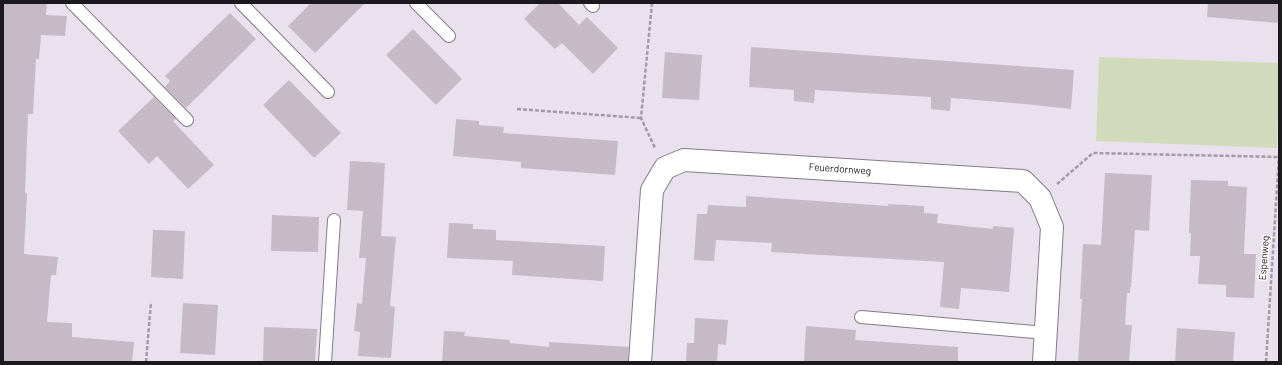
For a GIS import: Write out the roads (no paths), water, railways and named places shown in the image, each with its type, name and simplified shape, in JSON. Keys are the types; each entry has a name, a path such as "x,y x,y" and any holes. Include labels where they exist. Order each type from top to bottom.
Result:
{"street":[{"name":"Feuerdornweg","path":"640,362 652,190 665,168 684,160 1023,181 1040,198 1052,227 1044,362"}],"lane":[{"path":"72,3 187,120"},
{"path":"241,3 328,92"},
{"path":"416,3 449,36"},
{"path":"325,362 334,220"},
{"path":"861,317 1046,333"}]}
